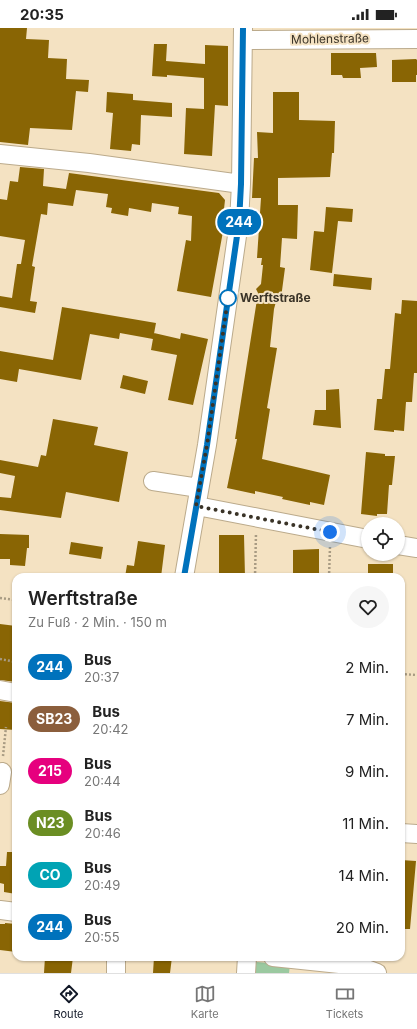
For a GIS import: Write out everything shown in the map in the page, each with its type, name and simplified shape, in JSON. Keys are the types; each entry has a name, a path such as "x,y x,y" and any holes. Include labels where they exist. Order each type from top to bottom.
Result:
{"street":[{"name":"Mohlenstraße","path":"243,34 417,38"},
{"path":"185,573 207,445 238,229 241,184 243,34"},
{"path":"0,154 89,163 241,184"},
{"path":"153,481 199,488"},
{"path":"196,506 361,538"},
{"path":"405,546 417,548"},
{"path":"0,690 12,692"},
{"path":"405,833 417,834"},
{"path":"0,910 12,912"},
{"path":"116,961 116,973"},
{"path":"246,973 247,961"},
{"path":"311,961 358,966 377,973"}],"path":[{"path":"255,573 256,518"},
{"path":"329,573 330,532"},
{"path":"0,598 12,600"},
{"path":"0,659 12,661"},
{"path":"405,674 417,674"},
{"path":"1,779 6,727"}],"green space":[{"path":"256,962 290,965 289,973 255,973"}],"building":[{"path":"0,28 27,28 26,39 49,40 48,58 67,59 66,79 89,80 88,92 76,91 72,130 30,128 28,145 0,142"},
{"path":"154,44 167,44 166,61 205,64 205,45 228,46 228,106 215,105 212,156 184,154 186,108 204,109 204,78 167,75 167,77 152,76"},
{"path":"331,53 376,53 377,67 360,68 361,78 343,78 342,75 331,75"},
{"path":"416,59 416,82 392,82 392,60"},
{"path":"107,92 133,94 133,100 172,103 172,117 141,115 140,145 132,144 131,151 110,149 113,113 106,112"},
{"path":"273,92 299,92 299,120 335,121 334,153 332,153 330,177 278,178 278,205 298,205 297,239 282,238 280,267 285,268 281,298 277,298 274,309 270,347 277,348 267,408 270,409 262,459 330,475 324,505 310,502 310,505 255,491 255,494 227,488 237,439 235,439 258,293 256,289 261,284 263,265 261,265 262,258 257,258 261,198 252,198 254,158 258,158 257,132 273,133"},
{"path":"20,167 44,169 43,186 66,189 69,173 219,193 225,200 224,226 211,297 177,291 186,240 191,241 192,216 178,214 179,207 152,203 151,212 129,208 128,216 111,213 112,208 106,207 108,194 76,190 73,206 48,203 47,215 41,214 32,266 35,267 30,301 37,302 35,313 0,307 0,296 12,298 17,264 21,264 25,240 0,236 0,199 7,200 10,181 18,182"},
{"path":"326,207 353,209 352,222 338,221 332,273 310,270 314,231 324,232"},
{"path":"334,274 372,278 371,290 333,286"},
{"path":"402,300 417,301 417,373 414,373 412,402 406,402 404,431 394,430 394,432 374,430 377,399 382,399 385,369 390,369 395,313 401,314"},
{"path":"62,307 156,323 153,339 120,333 119,339 90,334 81,380 19,369 17,382 0,379 0,351 53,360"},
{"path":"154,333 180,339 181,333 208,339 193,405 168,400 177,355 151,350"},
{"path":"123,375 148,381 145,394 120,388"},
{"path":"339,389 341,428 313,425 315,410 326,410 326,390"},
{"path":"53,419 98,427 94,445 128,452 119,502 66,492 61,518 0,510 0,497 11,498 15,476 0,473 0,460 38,467 41,455 46,456"},
{"path":"366,452 385,454 385,456 395,456 392,485 389,485 387,514 377,514 377,516 361,514"},
{"path":"0,534 29,535 29,548 27,548 25,566 10,565 10,559 0,559"},
{"path":"219,535 244,535 245,573 219,573"},
{"path":"138,541 165,545 162,573 126,573 127,565 134,566"},
{"path":"71,542 103,547 101,559 69,554"},
{"path":"319,549 319,573 293,573 293,550"},
{"path":"368,564 393,564 393,573 368,573"},
{"path":"0,624 12,626 12,682 0,680"},
{"path":"0,701 12,702 12,730 0,729"},
{"path":"7,852 12,852 12,893 4,892 4,884 0,883 0,866 6,866"},
{"path":"405,860 416,861 410,929 405,929"},
{"path":"0,924 12,924 12,952 0,950"},
{"path":"45,961 72,961 71,973 44,973"},
{"path":"154,961 172,961 170,973 153,973"}],"bus line":[{"name":"244","path":"185,573 207,445 239,222 241,184 243,28"}],"place":[{"name":"Werftstraße","path":"228,298"}],"route":[{"path":"228,298 207,445 196,506 330,532"}]}
